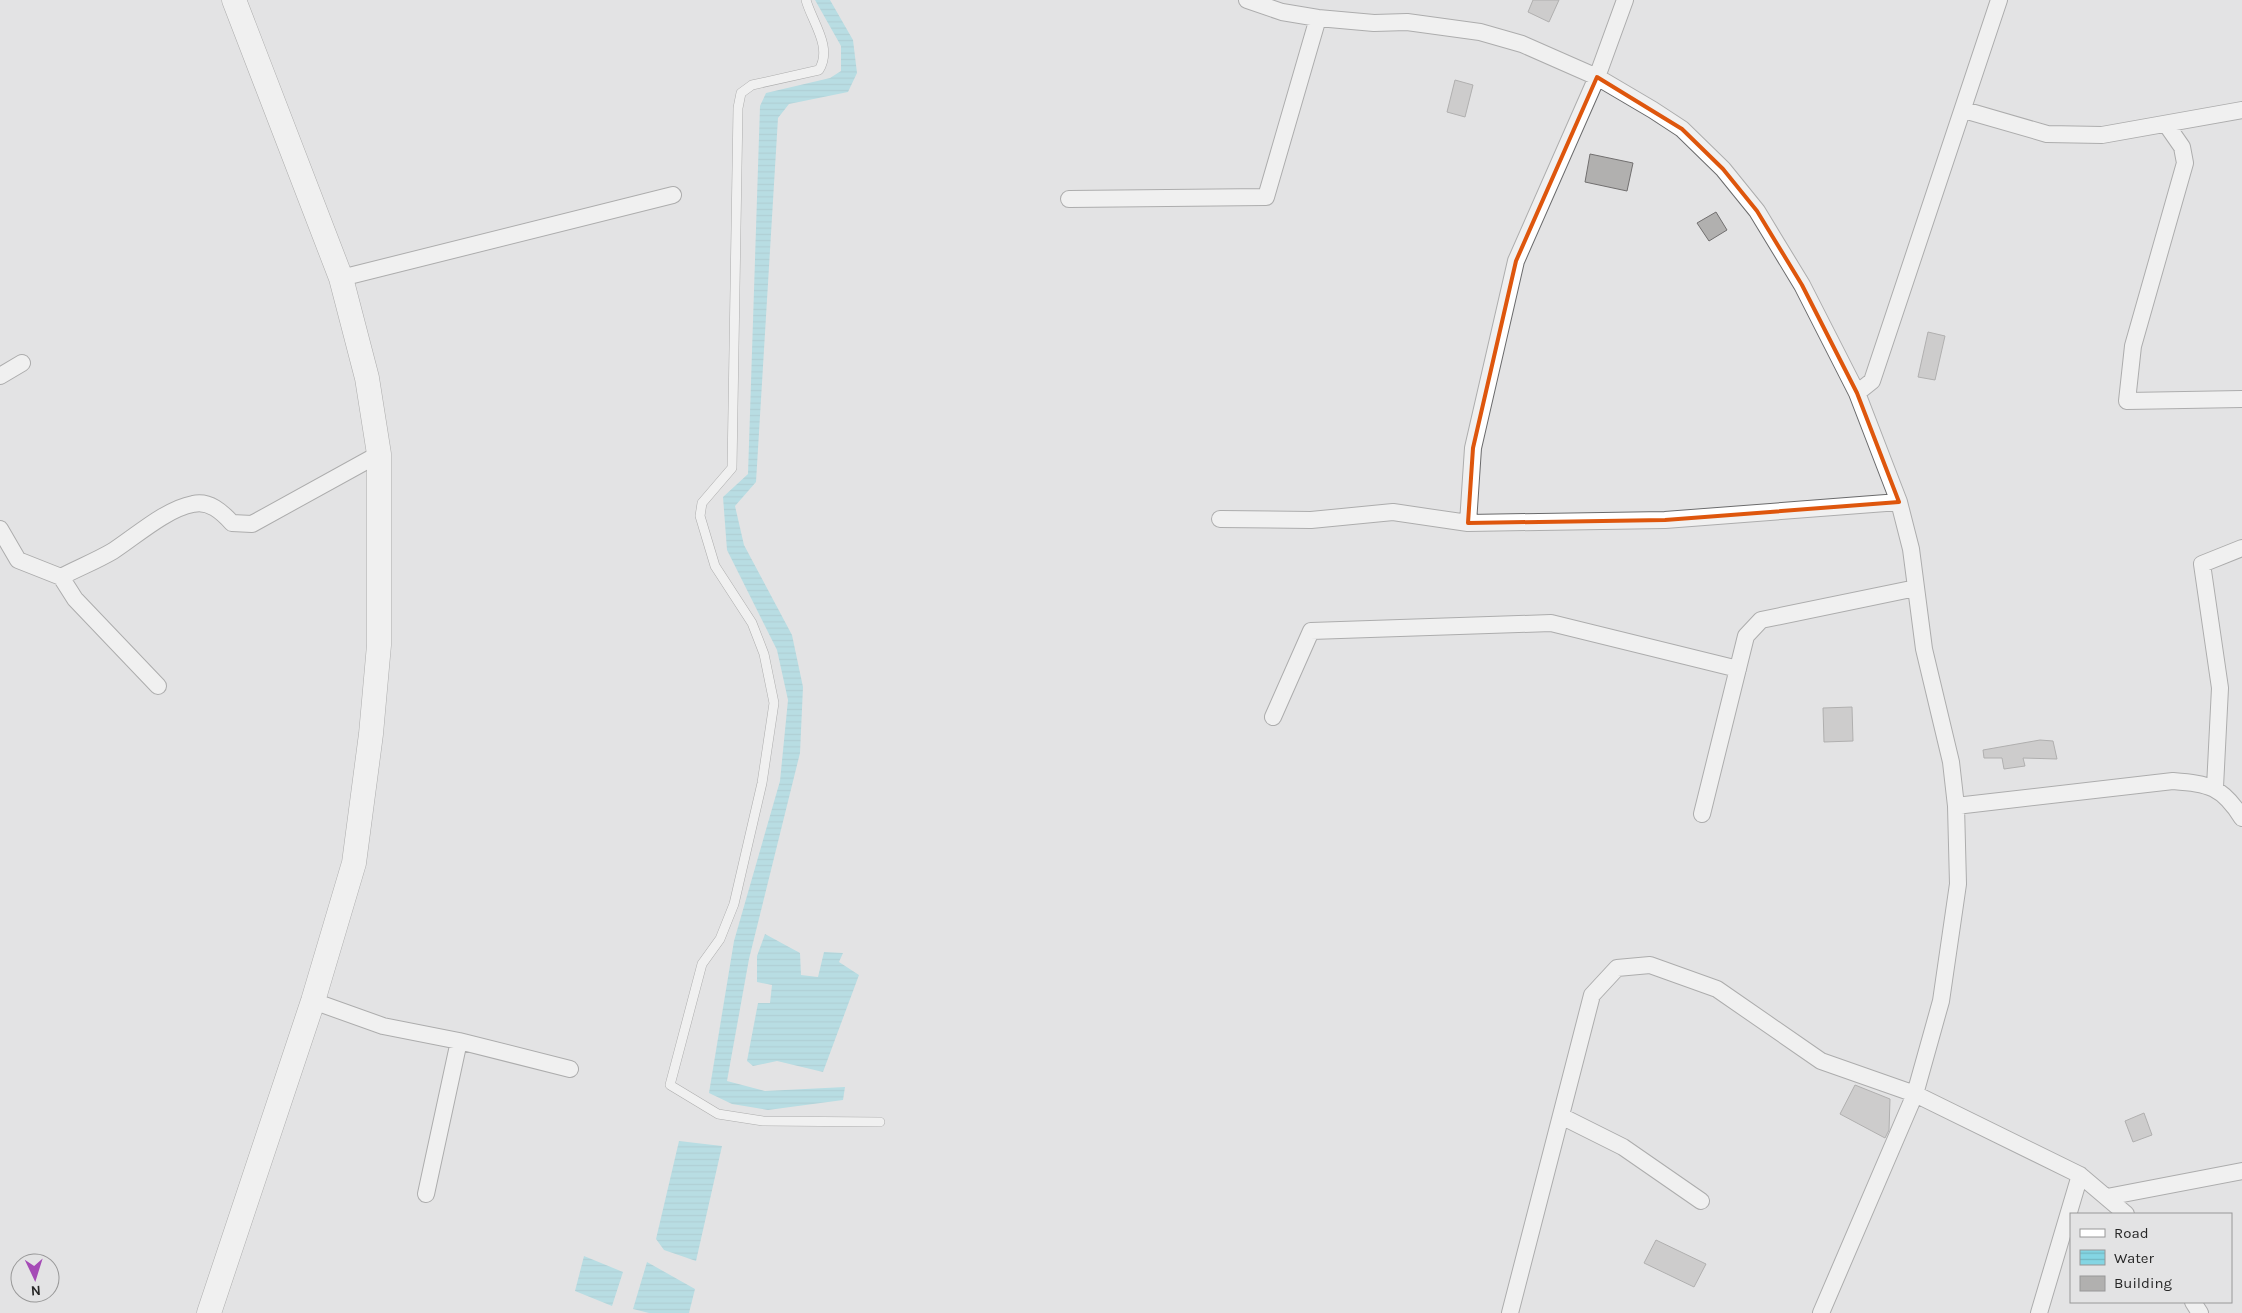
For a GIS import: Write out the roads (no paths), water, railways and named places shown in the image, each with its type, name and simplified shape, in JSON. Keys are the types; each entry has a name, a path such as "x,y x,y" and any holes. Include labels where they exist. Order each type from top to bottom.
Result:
{"main road":[{"path":"209,1313 313,1001 354,863 365,788 379,645 379,454 367,378 341,278 234,0"}],"street":[{"path":"1247,0 1282,12 1318,18 1407,22 1480,32 1522,44 1597,77 1682,129 1723,169 1758,211 1802,285 1857,393 1899,502 1912,549 1924,649 1951,762 1956,806 1957,894 1942,1001 1915,1094 1821,1313"},
{"path":"1468,523 1473,448 1516,261 1597,77 1625,0"},
{"path":"1857,393 1872,381 1964,110 1999,0"},
{"path":"1069,199 1266,197 1318,18"},
{"path":"1964,110 2047,134 2102,135 2242,110"},
{"path":"2166,124 2182,146 2185,163 2133,346 2126,401 2242,400"},
{"path":"341,278 673,195"},
{"path":"0,376 22,363"},
{"path":"61,577 111,552 173,511 194,503 209,505 220,510 232,523 252,524 379,454"},
{"path":"1220,519 1311,520 1393,512 1468,523 1665,520 1899,502"},
{"path":"0,529 18,560 61,577 75,600 158,686"},
{"path":"2215,788 2220,688 2202,564 2242,548"},
{"path":"1702,814 1746,636 1761,620 1916,588"},
{"path":"1273,717 1311,631 1550,623 1738,670"},
{"path":"1956,806 2173,781 2200,783 2215,788 2230,800 2242,818"},
{"path":"1510,1313 1592,995 1617,968 1650,965 1717,989 1822,1061 1915,1094 2080,1175 2125,1213"},
{"path":"313,1001 383,1026 459,1041 570,1069"},
{"path":"426,1194 459,1041"},
{"path":"1561,1116 1623,1147 1701,1201"},
{"path":"2107,1197 2242,1171"},
{"path":"2038,1313 2080,1175"}],"lane":[{"path":"806,0 824,46 824,63 819,70 752,85 742,93 738,108 732,468 702,502 700,516 715,566 752,623 764,654 774,702 762,783 734,904 720,938 702,964 670,1085 718,1114 762,1121 880,1122"}],"water":[{"path":"815,0 830,0 853,40 857,73 848,92 789,104 778,118 756,482 735,506 744,545 792,635 803,687 800,753 749,959 727,1081 765,1091 845,1087 843,1100 768,1110 732,1104 709,1093 734,941 780,781 788,700 777,650 727,550 723,497 748,474 760,106 766,93 830,78 841,71 841,46"},
{"path":"765,934 800,953 801,975 818,977 824,952 843,953 839,962 859,975 823,1072 777,1061 753,1066 747,1061 758,1003 770,1003 772,985 757,982 757,956"},
{"path":"679,1141 722,1146 696,1261 664,1250 656,1239"},
{"path":"584,1256 623,1272 612,1306 575,1291"},
{"path":"647,1262 695,1289 689,1313 649,1313 633,1309"}]}
